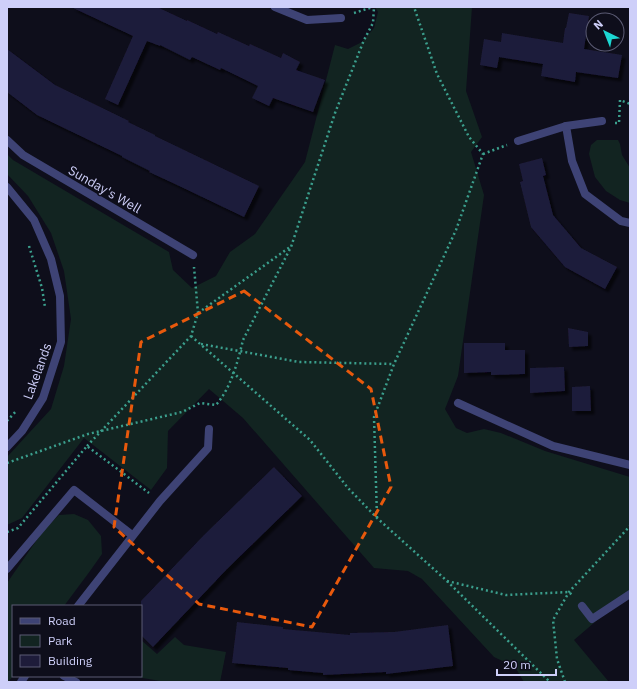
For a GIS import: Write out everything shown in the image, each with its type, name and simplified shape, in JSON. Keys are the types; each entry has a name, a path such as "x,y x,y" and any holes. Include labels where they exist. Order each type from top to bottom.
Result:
{"street":[{"path":"275,7 307,20 341,18"},
{"path":"518,141 566,126 602,121"},
{"path":"566,126 572,161 585,194 621,221 630,223"},
{"name":"Sunday's Well","path":"7,140 24,155 193,255"},
{"name":"Lakelands","path":"7,187 34,220 51,259 60,296 61,342 43,398 22,431 7,447"},
{"path":"458,403 553,446 630,465"},
{"path":"79,605 160,501 208,448 209,429"},
{"path":"8,565 74,490 132,536"},
{"path":"582,606 592,619 630,594"},
{"path":"66,677 76,682"}],"path":[{"path":"7,463 88,434 182,412 200,403 216,405 222,398 233,373 243,340 291,247 335,113 364,40 373,23 373,7 341,18"},
{"path":"414,7 437,74 469,137 483,154"},
{"path":"602,121 619,123 620,100 630,104"},
{"path":"483,154 518,141"},
{"path":"377,518 374,417 394,364 456,230 483,154"},
{"path":"27,240 42,288 46,312"},
{"path":"198,313 291,247"},
{"path":"87,446 191,336 198,313 193,255"},
{"path":"191,336 310,440 348,488 377,518 447,581 550,682"},
{"path":"200,344 299,362 394,364"},
{"path":"7,421 18,410"},
{"path":"447,581 506,595 569,592 582,606"}],"highlighted area":[{"path":"244,291 371,389 391,487 312,627 199,604 114,527 141,342"}],"green space":[{"path":"375,7 472,7 466,91 482,137 471,152 484,195 458,376 445,409 456,428 467,433 484,429 501,433 545,451 630,477 630,592 574,640 609,682 524,682 515,667 494,657 422,579 408,571 374,568 243,418 209,389 168,431 167,468 151,490 84,438 22,518 7,525 7,457 51,409 64,366 71,319 64,271 51,233 28,196 7,174 7,154 13,160 169,252 173,270 192,288 216,276 230,252 255,234 305,162 335,45 348,49 362,42 374,28 378,12"},
{"path":"597,140 618,140 622,155 630,168 630,203 620,200 606,191 595,177 589,154 591,145"},
{"path":"74,514 88,520 101,536 102,554 65,605 12,605 12,677 7,682 7,583 43,531 59,515"},
{"path":"175,637 184,645 226,652 220,682 166,682 137,677 142,677 142,641 157,654"}],"building":[{"path":"71,7 157,7 217,34 218,32 249,46 250,44 281,58 283,53 300,62 296,70 325,80 313,112 273,98 269,106 252,98 258,86 221,68 220,70 192,57 190,60 160,45 147,41 118,105 105,99 133,36"},
{"path":"569,13 585,15 585,52 603,52 622,55 618,78 576,72 575,82 541,76 543,64 499,57 497,68 480,65 484,39 501,42 502,33 563,43"},
{"path":"7,49 55,85 129,121 128,122 155,136 259,186 244,217 149,172 150,171 122,156 37,115 7,92"},
{"path":"542,158 546,175 543,176 553,215 581,248 617,267 605,289 565,267 531,227 520,182 523,181 519,164"},
{"path":"568,328 588,332 588,346 569,347"},
{"path":"464,343 505,343 505,350 525,350 525,374 491,375 491,372 464,373"},
{"path":"564,367 565,391 530,393 530,368"},
{"path":"590,386 591,411 572,411 572,387"},
{"path":"274,467 302,496 227,569 153,647 142,636 141,601 204,535"},
{"path":"237,622 283,627 283,629 350,635 350,633 394,632 448,625 453,666 386,674 386,672 323,675 323,673 288,670 288,668 232,663"}]}
